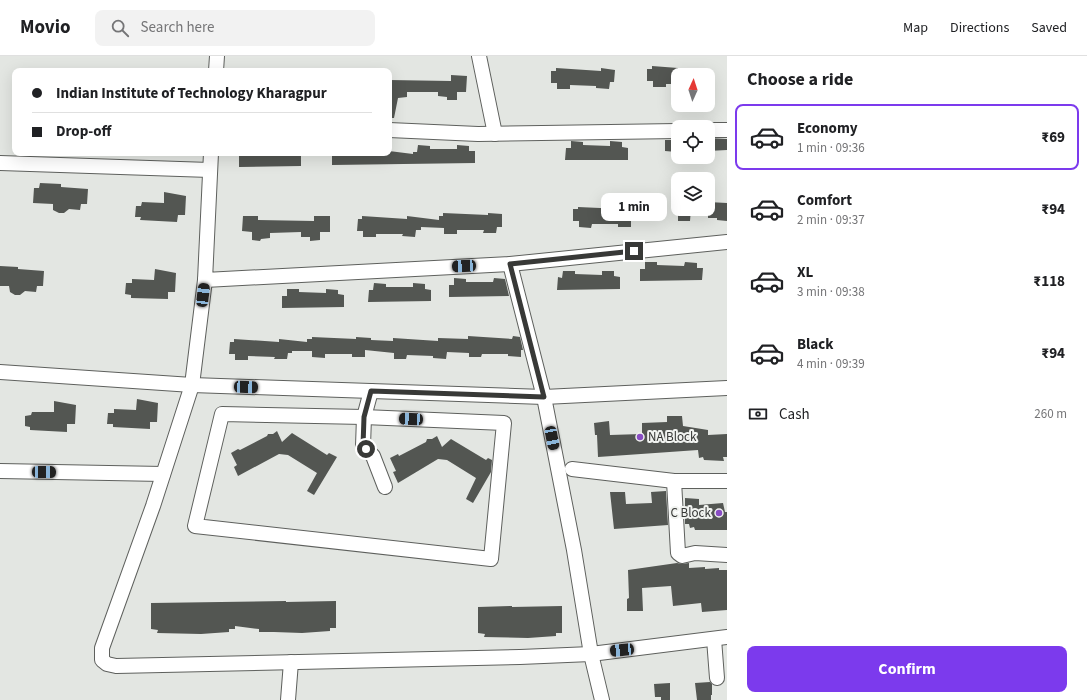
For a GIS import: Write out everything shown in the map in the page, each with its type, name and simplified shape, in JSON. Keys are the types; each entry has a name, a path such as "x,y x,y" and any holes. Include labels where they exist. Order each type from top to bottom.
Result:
{"street":[{"path":"216,68 217,56"},
{"path":"479,56 494,134"},
{"path":"392,130 494,134 671,130"},
{"path":"715,130 727,130"},
{"path":"211,156 205,280 192,385 163,474 102,648 102,660 107,664 116,666 520,657 591,654 720,638 717,678"},
{"path":"0,163 210,170"},
{"path":"205,280 510,264 727,242"},
{"path":"510,264 544,397 574,550 591,654 602,700"},
{"path":"0,372 192,385 544,397 727,388"},
{"path":"371,391 364,417 363,446 373,456 385,487"},
{"path":"222,414 364,417 504,423 491,559 195,526 222,414"},
{"path":"572,469 674,481 727,481"},
{"path":"0,471 163,474"},
{"path":"674,481 678,553 682,556 695,553 727,555"},
{"path":"288,700 291,662"}],"building":[{"path":"652,66 678,68 671,68 671,84 666,84 666,87 653,87 653,81 647,81 647,69 652,69"},
{"path":"556,68 601,71 601,68 615,70 614,82 610,82 609,89 596,88 596,86 570,85 570,89 557,89 557,83 551,83 551,71 556,71"},
{"path":"451,75 467,76 466,92 457,92 457,100 447,100 447,97 438,96 438,92 407,92 407,97 398,98 394,118 392,118 392,80 451,81"},
{"path":"715,138 727,139 727,150 715,151"},
{"path":"665,140 671,140 671,152 665,151"},
{"path":"571,141 583,142 583,145 610,146 610,141 622,142 622,147 628,148 628,160 565,160 566,148 571,148"},
{"path":"418,145 430,146 430,149 457,149 457,145 469,146 469,151 475,151 475,163 332,165 332,156 392,156 392,151 413,154 413,152 417,152"},
{"path":"239,156 301,156 301,166 239,167"},
{"path":"40,183 61,184 61,187 88,189 87,204 81,204 80,210 69,209 64,213 59,213 53,210 53,204 33,203 34,188 39,188"},
{"path":"164,192 186,196 185,215 178,215 177,222 140,220 141,217 135,217 136,206 141,206 142,202 164,203"},
{"path":"715,202 727,203 727,221 717,220 717,218 708,218 708,216 715,216"},
{"path":"578,207 622,209 623,207 637,208 636,221 631,220 631,227 618,227 618,224 592,224 591,228 579,227 579,221 573,221 573,209 578,209"},
{"path":"443,213 488,215 488,213 502,214 502,227 497,227 496,233 483,233 484,230 457,230 457,234 444,234 444,228 421,227 421,230 416,230 415,237 402,236 403,234 376,234 376,237 363,237 363,231 357,231 358,219 362,219 362,216 407,219 407,216 439,220 439,216 443,216"},
{"path":"243,216 258,216 258,220 314,221 314,216 330,216 330,232 320,232 320,240 310,241 310,237 301,237 301,232 270,233 270,238 261,239 260,241 252,240 252,232 242,231"},
{"path":"678,216 690,216 690,221 678,221"},
{"path":"645,262 657,262 657,265 684,266 685,262 697,263 697,268 703,268 702,280 640,281 640,269 645,269"},
{"path":"0,266 44,271 43,286 37,286 36,292 25,291 20,295 15,295 10,292 9,286 0,286"},
{"path":"155,269 176,273 175,292 168,292 168,299 131,298 131,295 125,294 126,283 132,283 132,279 154,280"},
{"path":"563,271 575,271 575,274 602,275 602,271 614,271 614,276 620,277 620,289 557,290 558,277 562,278"},
{"path":"454,278 466,279 466,282 493,282 494,278 505,279 509,296 449,297 449,285 454,285"},
{"path":"374,283 386,284 386,287 413,287 413,283 425,284 425,289 431,290 431,301 368,302 369,290 373,290"},
{"path":"287,289 299,289 299,292 326,293 326,289 338,290 338,294 344,295 344,307 282,308 282,296 287,296"},
{"path":"468,336 512,339 513,336 520,337 523,350 521,350 521,357 508,356 508,354 482,354 481,357 469,357 469,353 447,352 446,359 433,358 433,356 407,355 406,359 394,359 394,353 365,350 365,357 352,357 352,354 325,354 325,358 312,357 312,351 292,351 292,353 288,353 287,359 248,356 248,360 235,360 235,354 229,354 230,342 234,342 234,339 279,342 279,339 307,342 307,339 312,339 312,337 356,339 356,337 371,338 371,340 393,341 393,338 438,341 438,338 468,339"},
{"path":"137,399 158,403 157,422 150,422 150,429 113,427 113,424 107,424 108,413 114,413 114,409 136,410"},
{"path":"54,401 76,405 75,424 67,424 67,432 30,430 30,427 25,426 25,416 31,415 32,412 54,412"},
{"path":"667,416 682,416 683,426 708,430 708,435 727,434 727,457 723,457 724,461 704,460 703,457 699,458 698,450 598,457 597,435 595,435 594,423 609,421 610,435 642,434 642,423 667,422"},
{"path":"277,431 282,442 292,433 327,455 329,453 337,457 314,495 307,491 317,473 288,455 279,454 238,476 234,467 237,465 231,453"},
{"path":"437,436 442,447 451,439 486,460 488,458 492,460 491,472 473,503 466,499 476,478 447,460 438,459 398,483 393,472 396,471 390,458 398,454 399,456 426,442 427,439 432,439"},
{"path":"666,491 668,525 614,529 610,492 625,492 626,504 652,503 651,492"},
{"name":"C Block","path":"685,498 699,499 699,505 723,503 725,512 727,512 727,530 695,530 694,527 690,528 689,524 685,524"},
{"path":"677,563 689,563 689,568 705,567 705,569 719,568 719,570 727,570 727,610 702,612 701,603 673,606 671,586 642,588 643,611 627,611 627,599 629,598 628,570"},
{"path":"336,601 336,628 330,628 330,631 302,633 259,632 259,629 235,626 235,629 229,629 229,632 201,634 157,633 158,630 151,629 151,603"},
{"path":"562,606 562,633 556,633 556,636 528,638 484,637 485,634 478,633 478,607"},
{"path":"710,682 712,684 711,700 697,700 695,683"},
{"path":"670,683 670,700 661,700 661,697 655,697 654,684"}],"place":[{"name":"NA Block","path":"640,437"},
{"name":"C Block","path":"719,513"}],"route":[{"path":"366,449 363,446 364,417 371,391 544,397 510,264 634,251"}]}
